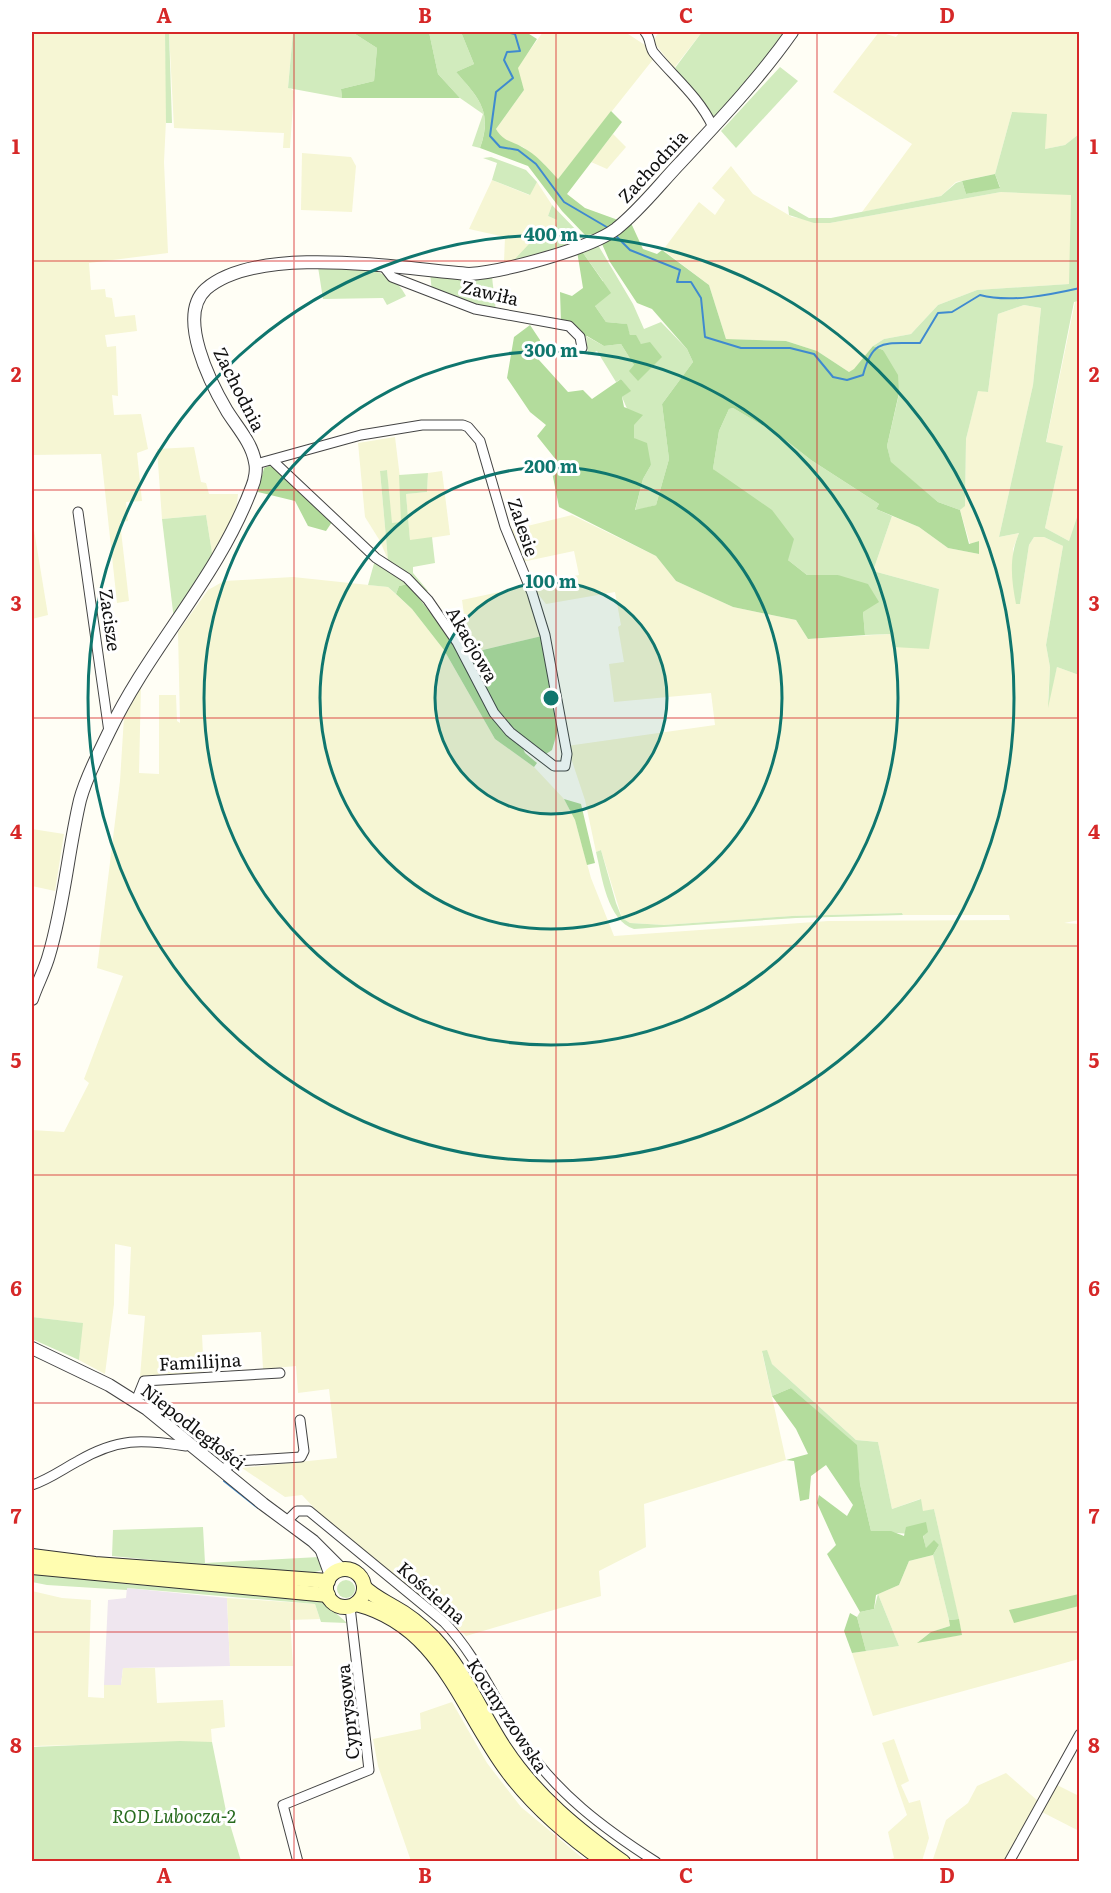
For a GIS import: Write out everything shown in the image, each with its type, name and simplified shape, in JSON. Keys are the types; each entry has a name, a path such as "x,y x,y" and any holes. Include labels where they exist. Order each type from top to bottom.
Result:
{"main road":[{"path":"32,1556 85,1563 334,1576 358,1575 364,1587 362,1597 353,1605 337,1605 328,1595 32,1567"},
{"path":"328,1595 334,1576"},
{"name":"Kocmyrzowska","path":"364,1587 370,1594 406,1614 434,1638 461,1675 522,1773 561,1814 623,1862"},
{"name":"Kocmyrzowska","path":"353,1605 383,1613 420,1639 444,1667 493,1749 525,1793 558,1826 605,1862"}],"street":[{"path":"645,32 649,36 651,50 701,104 713,128"},
{"name":"Zachodnia","path":"256,464 252,450 225,408 197,342 195,316 202,294 225,278 256,267 304,261 469,274 495,272 557,253 610,232 713,128 775,57 792,32"},
{"name":"Zawiła","path":"386,268 392,277 475,309 569,326 580,338 582,348"},
{"name":"Zalesie","path":"256,464 361,435 422,425 468,427 480,441 505,526 532,593 545,635 567,754 565,765"},
{"name":"Akacjowa","path":"273,461 376,558 407,578 428,600 457,642 494,713 510,732 554,766 565,765"},
{"path":"32,999 49,955 81,797 135,681 193,601 225,549 253,485 256,464"},
{"name":"Zacisze","path":"78,512 109,733"},
{"name":"Niepodległości","path":"32,1348 136,1401 322,1550 334,1576"},
{"name":"Familijna","path":"136,1401 144,1381 280,1373"},
{"path":"223,1469 237,1461 301,1457 304,1451 300,1420"},
{"path":"32,1485 99,1449 119,1442 145,1440 186,1446 189,1442"},
{"name":"Kościelna","path":"286,1522 297,1510 309,1511 444,1622 462,1641 521,1740 552,1782 582,1810 656,1862"},
{"name":"Cyprysowa","path":"298,1862 283,1805 369,1770 353,1605"},
{"path":"1009,1862 1080,1734"}],"shaded area":[{"path":"127,1588 227,1598 230,1666 123,1668 121,1685 104,1685 108,1600 126,1598"}],"green space":[{"path":"32,32 165,32 167,100 164,162 168,253 89,263 91,290 105,289 106,297 112,298 115,317 135,315 137,331 105,335 107,347 116,346 118,396 112,395 114,415 141,414 148,449 137,453 142,501 126,502 128,521 120,522 129,601 117,603 101,454 32,455"},
{"path":"165,32 169,32 172,123 166,123"},
{"path":"169,32 293,32 288,87 294,91 290,148 283,148 284,133 174,128"},
{"path":"293,32 352,32 377,48 374,81 341,89 342,98 288,88"},
{"path":"352,32 429,32 438,74 460,98 342,98 341,89 374,81 377,48"},
{"path":"429,32 461,32 474,64 456,72 482,106 485,125 480,148 472,146 483,114 460,98 438,74"},
{"path":"461,32 526,32 537,39 518,68 524,90 496,129 505,139 532,153 558,179 611,111 622,122 567,194 585,208 618,220 615,223 599,232 585,235 562,211 528,166 480,148 485,125 482,106 456,72 474,64"},
{"path":"543,32 625,32 648,47 655,57 558,179 523,147 503,140 496,129 524,90 517,68"},
{"path":"659,32 702,32 674,68 653,41"},
{"path":"702,32 787,32 771,56 715,118 675,68"},
{"path":"879,32 896,37 900,32 1079,32 1079,134 1065,145 1045,149 1012,112 995,174 956,182 941,196 862,212 912,144 833,92"},
{"path":"780,67 798,81 736,148 721,131"},
{"path":"1012,112 1047,114 1045,149 1065,145 1079,134 1079,301 1074,302 1046,442 1063,446 1045,528 1069,541 1079,511 1079,675 1057,667 1048,708 1050,667 1046,645 1063,546 1044,537 1034,537 1029,545 1020,604 1016,604 1012,568 1019,533 999,537 1033,385 1041,308 1024,305 998,314 988,392 978,391 966,439 965,506 960,510 938,502 891,463 887,446 899,394 883,350 873,346 884,339 911,334 938,305 977,290 1069,284 1071,195 1001,192 830,223 814,223 789,215 788,206 809,218 831,218 941,196 956,183 962,181 966,194 1000,187 995,174"},
{"path":"613,134 626,147 607,169 591,162"},
{"path":"302,153 351,157 356,166 352,212 301,210"},
{"path":"491,157 526,170 537,182 530,195 492,180 497,163 483,158"},
{"path":"731,166 753,194 792,217 830,223 1001,192 1071,194 1070,284 977,290 938,305 911,334 884,339 873,346 854,370 849,372 817,351 786,341 726,339 709,285 663,250 699,202 715,215 725,200 712,188"},
{"path":"995,174 1000,188 966,194 962,181"},
{"path":"492,180 529,195 537,182 552,205 548,216 557,220 555,230 513,261 504,262 505,237 469,229"},
{"path":"552,205 581,235 581,240 493,269 513,261 544,228 555,230 557,220 548,216"},
{"path":"631,223 643,249 657,254 662,250 709,285 726,339 786,341 817,351 849,372 873,346 883,350 898,375 899,393 887,446 891,462 938,502 960,510 969,544 979,541 979,554 948,548 919,527 876,509 879,504 811,460 779,435 733,408 729,409 719,431 713,469 772,510 794,539 788,560 807,575 838,575 868,584 879,602 863,612 865,635 808,639 796,620 733,607 676,581 656,556 559,507 550,462 557,461 537,436 546,425 530,412 507,378 514,337 530,325 540,340 539,360 568,392 583,390 592,399 621,379 631,391 622,397 624,407 643,415 634,425 634,438 647,443 651,465 643,479 635,510 656,505 669,459 662,404 693,362 687,349 652,309 637,303 610,262 602,244"},
{"path":"598,245 633,304 644,329 661,322 687,349 693,362 662,404 669,459 656,505 635,511 643,479 651,465 634,438 634,425 622,397 630,391 621,379 616,382 597,351 588,355 586,336 604,346 621,344 634,365 638,380 641,344 630,335 626,324 606,322 595,306 603,281 581,250"},
{"path":"581,250 611,293 595,306 606,322 627,324 630,335 636,335 641,344 650,342 662,357 638,381 629,371 634,365 621,344 604,346 587,336 582,338 561,322 560,292 572,296 583,288 577,251"},
{"path":"318,267 368,270 379,273 390,278 406,296 387,305 383,298 323,299"},
{"path":"430,273 492,277 496,311 432,292"},
{"path":"1079,301 1079,511 1069,541 1045,528 1063,446 1046,443 1075,302"},
{"path":"1024,305 1041,308 1033,385 999,537 1019,533 1013,549 1020,604 1029,545 1034,537 1044,537 1063,546 1046,645 1050,667 1048,702 1057,667 1079,675 1079,920 1064,923 1080,924 1079,1659 873,1716 852,1653 899,1646 878,1594 899,1585 909,1561 933,1555 950,1626 931,1632 918,1642 962,1635 934,1509 923,1512 920,1499 892,1509 878,1442 856,1440 772,1364 762,1352 786,1460 644,1504 646,1547 599,1571 601,1596 466,1636 444,1615 333,1528 302,1495 285,1497 242,1468 337,1458 329,1389 298,1393 296,1366 263,1369 261,1332 202,1335 204,1374 140,1377 145,1316 128,1314 131,1247 115,1244 114,1304 105,1374 79,1360 82,1323 32,1317 32,1130 64,1132 89,1083 84,1079 123,976 97,968 120,781 124,717 141,685 139,773 159,774 159,695 176,695 177,721 180,723 178,632 208,590 224,581 293,577 388,587 412,609 444,650 495,739 534,767 564,799 575,820 591,878 614,936 828,921 1010,920 1009,915 903,915 902,913 792,916 664,925 630,923 622,918 601,850 596,852 585,800 567,746 715,725 711,693 614,702 609,664 624,662 615,592 546,604 530,584 579,575 574,551 522,562 511,530 572,515 656,556 676,581 733,607 796,620 808,639 890,634 939,589 873,571 892,516 919,527 948,548 979,554 979,541 970,544 960,510 965,505 966,439 978,390 988,392 998,314"},
{"path":"733,408 779,435 811,460 879,504 876,509 892,516 873,571 939,589 929,649 893,647 890,634 865,635 863,612 838,575 807,575 788,560 713,469 719,431 729,409"},
{"path":"395,437 402,494 401,523 391,523 387,470 380,471 388,560 380,541 365,517 358,443"},
{"path":"194,447 201,482 206,483 209,494 238,494 236,513 213,559 206,515 162,519 157,449"},
{"path":"269,466 277,468 332,522 326,531 308,526 295,501 258,492 264,468"},
{"path":"387,470 392,523 401,522 399,475 428,473 427,492 406,494 410,540 432,537 435,563 413,567 413,573 428,591 424,591 388,560 380,471"},
{"path":"442,471 450,535 410,541 406,494 427,492 428,473"},
{"path":"206,515 213,559 174,620 162,519"},
{"path":"32,518 48,615 32,619"},
{"path":"375,560 408,584 399,586 396,594 388,587 368,585"},
{"path":"408,584 454,643 474,684 520,742 525,753 537,763 534,767 495,739 444,650 412,609 396,594 399,586"},
{"path":"527,586 542,636 478,651 476,642 468,643 462,600"},
{"path":"542,636 559,726 552,750 546,754 518,732 498,710 466,654"},
{"path":"564,799 581,804 595,863 587,865 575,820"},
{"path":"32,829 64,834 55,891 32,886"},
{"path":"601,850 616,903 622,918 630,923 664,925 792,916 902,913 903,915 796,918 634,929 618,917 607,897 596,852"},
{"path":"32,1317 83,1323 79,1360 32,1339"},
{"path":"767,1350 772,1364 856,1440 878,1442 892,1509 921,1499 923,1511 934,1509 959,1619 949,1620 933,1555 939,1545 926,1549 923,1535 871,1531 860,1484 856,1445 791,1388 772,1396 762,1351"},
{"path":"791,1388 857,1445 860,1484 871,1531 891,1531 904,1536 906,1527 926,1522 928,1532 923,1536 926,1548 934,1540 939,1545 933,1555 909,1561 899,1585 876,1595 874,1609 860,1612 827,1554 836,1545 817,1503 819,1495 847,1516 853,1505 826,1465 811,1476 809,1499 800,1501 794,1461 786,1460 808,1454 796,1429 772,1396"},
{"path":"203,1527 205,1563 319,1557 322,1570 305,1575 112,1556 113,1530"},
{"path":"32,1572 126,1584 320,1599 347,1623 321,1622 315,1604 127,1588 127,1590 47,1585 32,1582"},
{"path":"346,1580 352,1583 355,1589 352,1595 346,1598 340,1595 337,1589 340,1583"},
{"path":"32,1591 62,1598 91,1600 88,1697 104,1698 104,1685 121,1685 123,1668 155,1668 157,1703 223,1700 225,1727 211,1729 212,1742 32,1746"},
{"path":"878,1594 899,1646 866,1651 857,1617 860,1612 874,1609"},
{"path":"1079,1594 1079,1606 1014,1623 1009,1610"},
{"path":"227,1598 315,1604 320,1619 290,1620 293,1666 230,1666"},
{"path":"850,1613 857,1617 866,1651 852,1653 844,1631"},
{"path":"959,1619 962,1635 917,1643 931,1632 950,1626 949,1620"},
{"path":"452,1702 487,1763 521,1807 586,1861 411,1861 378,1766 373,1739 421,1729 420,1713"},
{"path":"894,1739 909,1781 901,1785 909,1803 920,1800 929,1838 922,1861 883,1861 894,1858 888,1832 907,1815 882,1743"},
{"name":"ROD Lubocza-2","path":"180,1741 212,1742 226,1811 241,1861 32,1861 32,1747"},
{"path":"1006,1773 1038,1801 1006,1861 932,1862 946,1820 968,1803 977,1786"},
{"path":"1055,1784 1079,1796 1079,1831 1040,1811"}],"waterway":[{"path":"505,32 515,34 520,51 507,52 504,60 513,78 496,92 490,136 500,147 518,150 536,164 564,202 610,229"},
{"path":"615,235 630,250 680,270 677,282 691,282 701,298 705,337 741,348 790,348 814,354 833,377 847,380 863,375 871,354 876,348 889,344 920,343 938,313 952,312 980,295 1017,298 1080,288"},
{"path":"224,1481 258,1508"}]}
